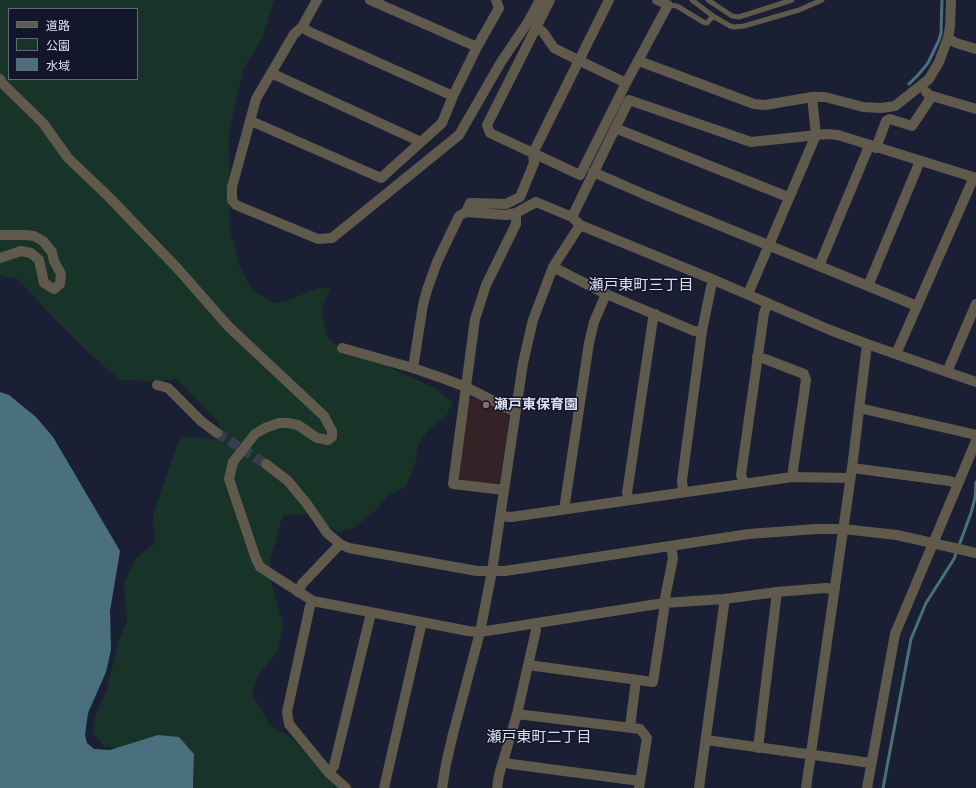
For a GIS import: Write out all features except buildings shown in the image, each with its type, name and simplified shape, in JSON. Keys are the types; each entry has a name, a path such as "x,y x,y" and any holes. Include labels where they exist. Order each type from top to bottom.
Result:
{"street":[{"path":"317,0 302,27 294,34 256,99 232,187 232,200 236,205 318,240 332,238 459,135 501,62 528,22 540,0"},
{"path":"370,0 477,47"},
{"path":"251,121 380,178 442,123 453,96 477,47 499,8 496,0"},
{"path":"550,0 512,72 487,125 490,133 580,175 626,83 668,5 657,0"},
{"path":"466,212 470,203 506,204 520,197 534,163 533,153 609,0"},
{"path":"639,61 754,104 765,105 812,97 825,97 863,107 881,108 895,106 929,79 939,62 948,38 951,0"},
{"path":"302,27 310,32 453,96"},
{"path":"536,27 543,32 554,48 626,83"},
{"path":"948,38 956,43 976,49"},
{"path":"271,73 421,142"},
{"path":"1,83 43,123 68,158 178,269 229,327 324,416 332,431 332,437 328,440 317,438 298,425 288,423 265,428 255,434 233,462 228,479 256,560 260,567 298,592 313,601 371,613 480,632 664,603 777,592 826,588 835,589"},
{"path":"920,87 932,96 976,109"},
{"path":"819,266 886,121 890,119 912,126 932,96"},
{"path":"748,294 788,197 816,135 812,97"},
{"path":"572,217 629,100 751,142 827,134 838,135 873,147 975,177 896,354"},
{"path":"615,128 788,197"},
{"path":"868,286 920,161"},
{"path":"593,172 655,199 917,306"},
{"path":"413,368 423,305 427,290 437,262 459,216 466,212 506,215 516,213 536,202 572,217 580,225 748,294 830,330 976,382"},
{"path":"504,490 452,484 475,319 486,285 516,224 516,213"},
{"path":"442,788 452,734 480,632 492,571 523,363 533,320 553,267 580,225"},
{"path":"0,235 34,236 43,241 52,252 54,261 61,274 60,284 54,289 44,283 39,260 31,253 20,251 0,258"},
{"path":"553,267 606,294 694,331 702,331"},
{"path":"683,492 682,480 702,331 711,287 714,280"},
{"path":"566,509 565,503 589,343 594,322 606,294"},
{"path":"744,483 741,475 764,313 768,303"},
{"path":"947,372 976,304"},
{"path":"629,500 627,493 653,319 655,314"},
{"path":"806,788 851,473 867,344"},
{"path":"342,348 413,368 466,387 515,412"},
{"path":"758,357 804,374 806,380 792,477"},
{"path":"157,385 168,388 201,421 217,434"},
{"path":"859,408 976,435"},
{"path":"866,788 895,634 976,441"},
{"path":"266,464 288,481 307,504 327,533 340,544 349,548 477,571 505,571 749,534 816,529 843,529 897,535 973,552"},
{"path":"501,516 511,517 792,477 851,473 950,482 957,484"},
{"path":"298,592 302,584 340,544"},
{"path":"528,665 653,682 664,603 673,558 671,547"},
{"path":"758,748 777,592"},
{"path":"699,788 724,598"},
{"path":"313,601 310,606 287,712 289,724 329,773 346,788"},
{"path":"329,773 334,766 371,613"},
{"path":"384,788 422,622"},
{"path":"497,788 528,665 536,630 535,624"},
{"path":"630,727 636,680"},
{"path":"503,762 640,784 647,738 640,729 516,714"},
{"path":"706,740 871,763"}],"lane":[{"path":"692,0 713,16 730,26 744,26 798,10 822,0"},
{"path":"708,0 732,16 739,17 792,0"},
{"path":"668,5 677,6 707,23 713,16"}],"shaded area":[{"path":"474,397 505,412 509,419 500,481 494,486 463,481 458,475 467,401"}],"green space":[{"path":"0,0 274,0 262,39 243,70 229,132 230,230 239,264 251,289 274,303 288,300 319,288 330,288 321,310 328,338 347,354 366,357 435,388 453,402 446,416 428,430 418,445 416,461 406,487 390,494 374,512 352,529 337,532 313,514 283,515 270,560 271,582 283,624 278,651 258,675 252,695 270,725 289,736 342,788 193,788 194,762 190,748 177,738 157,735 131,749 105,747 93,733 95,716 106,692 118,643 127,621 124,583 136,558 155,543 153,515 180,437 215,439 221,433 219,423 177,379 149,381 120,380 88,352 19,280 0,275"}],"water":[{"path":"0,392 9,395 36,417 53,437 120,551 110,611 111,650 106,672 88,713 85,735 87,743 94,749 110,750 158,735 179,737 194,754 193,788 0,788"}],"waterway":[{"path":"909,84 928,63 939,40 941,33 942,0"},
{"path":"883,788 911,639 926,603 954,559 971,513 975,498 976,482"}],"tunnel":[{"path":"217,433 266,464"}],"place":[{"name":"瀬戸東保育園","path":"486,405"}],"district":[{"name":"瀬戸東町三丁目","path":"641,285"},
{"name":"瀬戸東町二丁目","path":"539,737"}]}
